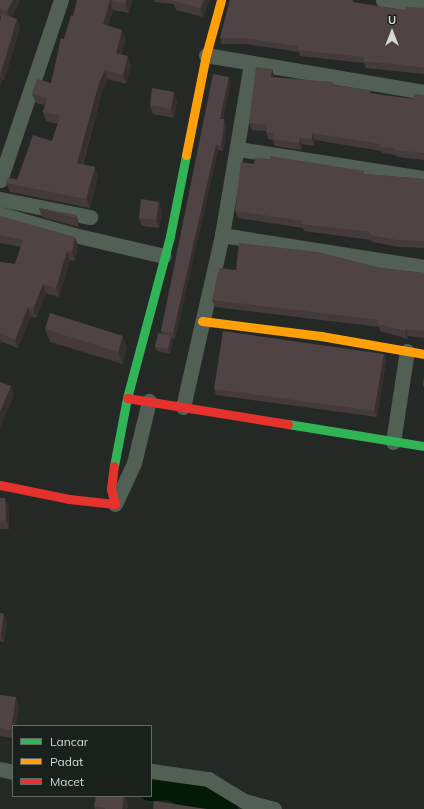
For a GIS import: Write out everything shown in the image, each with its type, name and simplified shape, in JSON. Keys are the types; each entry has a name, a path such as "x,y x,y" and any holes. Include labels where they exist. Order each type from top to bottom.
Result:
{"street":[{"path":"0,180 61,0"},
{"path":"115,504 111,489 126,398 164,256 206,55 221,0"},
{"path":"383,0 424,6"},
{"path":"206,55 424,92"},
{"path":"183,407 222,235 238,149 251,63"},
{"path":"238,149 424,178"},
{"path":"0,199 90,218"},
{"path":"0,214 74,235 164,256"},
{"path":"222,235 424,267"},
{"path":"202,321 321,336 424,354"},
{"path":"393,442 407,351"},
{"path":"126,398 424,446"},
{"path":"115,504 134,463 149,402"},
{"path":"0,485 69,499 115,504"},
{"path":"0,769 12,772"},
{"path":"152,771 208,779 244,800 274,809"}],"building":[{"path":"0,0 13,0 7,11 0,9"},
{"path":"77,0 110,0 103,24 122,30 116,53 128,56 123,75 105,70 99,83 77,163 95,167 86,199 6,183 8,177 17,180 33,135 52,141 60,116 43,112 47,98 32,94 37,79 51,83 61,38 64,39 71,15 73,16"},
{"path":"110,0 126,0 125,4"},
{"path":"173,0 204,0 200,8"},
{"path":"230,0 352,0 352,2 405,10 406,7 424,8 424,68 364,61 364,57 298,50 298,46 243,38 220,38"},
{"path":"2,14 17,19 0,72 0,21"},
{"path":"256,67 272,69 271,77 333,82 332,85 370,90 370,93 414,99 414,94 424,95 424,153 394,150 395,148 380,147 380,144 312,133 312,139 300,138 299,143 273,139 274,133 266,132 267,125 249,123"},
{"path":"213,74 229,77 220,119 224,119 221,146 216,145 173,333 161,331"},
{"path":"152,88 174,92 171,109 150,105"},
{"path":"270,156 364,171 364,174 424,179 424,241 397,240 370,235 370,232 301,224 302,221 235,211 241,162 254,164 255,158 270,159"},
{"path":"141,199 159,202 156,220 139,218"},
{"path":"39,208 76,215 76,218"},
{"path":"0,216 75,237 72,252 67,251 56,288 43,284 33,309 28,307 15,340 0,333 0,262 15,264 23,240 0,235"},
{"path":"239,243 318,252 381,268 424,273 424,331 406,329 405,331 377,324 378,320 212,300 219,268 236,270"},
{"path":"50,313 123,336 118,352 45,329"},
{"path":"223,331 384,354 374,411 214,389"},
{"path":"158,333 171,336 168,349 155,347"},
{"path":"0,382 11,386 0,412"},
{"path":"0,498 5,498 6,520 0,521"},
{"path":"0,613 4,614 1,633 0,633"},
{"path":"0,695 16,697 11,730 0,728"},
{"path":"96,797 124,797 122,809 105,809 94,806"},
{"path":"154,801 207,809 153,809"}],"waterway":[{"path":"152,787 170,786 224,809"}],"traffic: fast":[{"path":"114,466 127,398 170,236 186,155"},
{"path":"288,424 424,446"}],"traffic: slow":[{"path":"186,155 206,55 221,0"},
{"path":"202,321 321,336 424,354"}],"traffic: jam":[{"path":"127,398 288,424"},
{"path":"0,485 69,499 115,504 111,489 114,466"}]}
